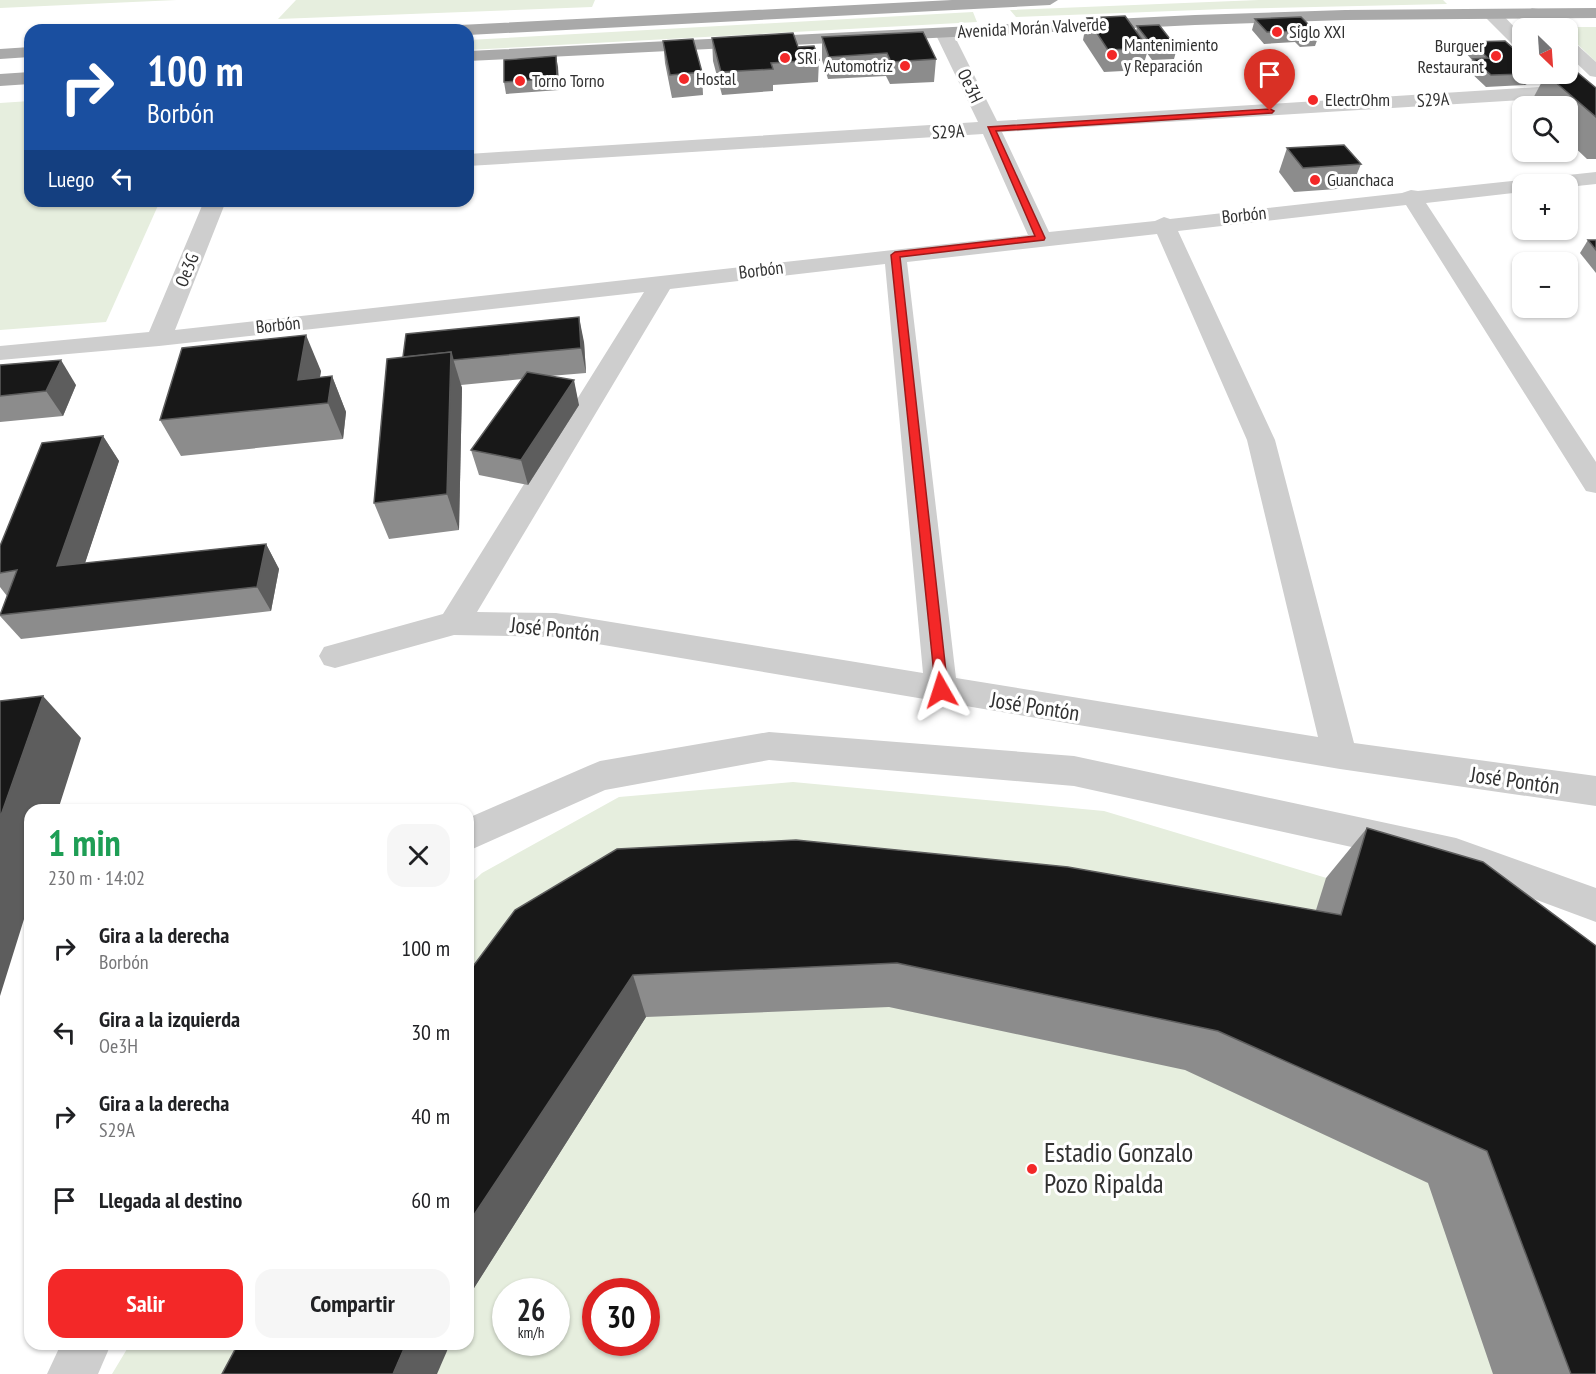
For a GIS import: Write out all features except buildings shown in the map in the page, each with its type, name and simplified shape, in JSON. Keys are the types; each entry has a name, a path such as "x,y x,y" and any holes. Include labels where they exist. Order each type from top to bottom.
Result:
{"main road":[{"name":"Avenida Morán Valverde","path":"474,29 1050,0"},
{"path":"1476,0 1492,14"},
{"path":"1519,0 1532,13"},
{"path":"988,2 1002,30"},
{"name":"Avenida Morán Valverde","path":"474,56 1345,15 1596,13"},
{"path":"0,54 24,52"},
{"path":"0,80 24,78"}],"street":[{"path":"1532,13 1538,18"},
{"path":"1492,14 1512,34"},
{"name":"Oe3H","path":"944,33 1041,238"},
{"path":"1578,55 1596,72"},
{"path":"1563,84 1588,106"},
{"name":"S29A","path":"474,160 1571,92"},
{"path":"1578,180 1596,178"},
{"name":"Borbón","path":"0,352 159,339 1411,196 1512,187"},
{"path":"1411,196 1596,484"},
{"name":"Oe3G","path":"159,339 213,207"},
{"path":"1164,224 1261,440 1340,755"},
{"path":"895,255 941,690"},
{"path":"454,623 662,282"},
{"name":"José Pontón","path":"335,656 454,623 556,625 1340,755 1596,791"},
{"path":"474,832 600,776 769,746 1074,771 1456,854 1596,905"},
{"path":"72,1374 84,1350"}],"green space":[{"path":"0,0 177,0 0,8"},
{"path":"296,0 595,0 592,7 278,19"},
{"path":"1259,0 1443,0 1447,4 1016,17 1010,10"},
{"path":"973,12 977,22 474,50 474,40"},
{"path":"1578,27 1596,27 1596,62 1578,45"},
{"path":"24,101 24,207 157,207 106,322 0,330 0,103"},
{"name":"Estadio Gonzalo Pozo Ripalda","path":"793,782 1104,811 1433,910 1596,1374 112,1374 126,1350 474,1350 474,880 482,873 619,797"}],"place":[{"name":"Siglo XXI","path":"1277,32"},
{"name":"Mantenimiento y Reparación","path":"1112,55"},
{"name":"Burguer Restaurant","path":"1496,56"},
{"name":"SRI","path":"785,58"},
{"name":"Automotriz","path":"905,66"},
{"name":"Hostal","path":"684,79"},
{"name":"Torno Torno","path":"520,81"},
{"name":"ElectrOhm","path":"1313,100"},
{"name":"Guanchaca","path":"1315,180"},
{"name":"Estadio Gonzalo Pozo Ripalda","path":"1032,1169"}],"route":[{"path":"941,690 895,255 1041,238 991,129 1270,111"}]}
